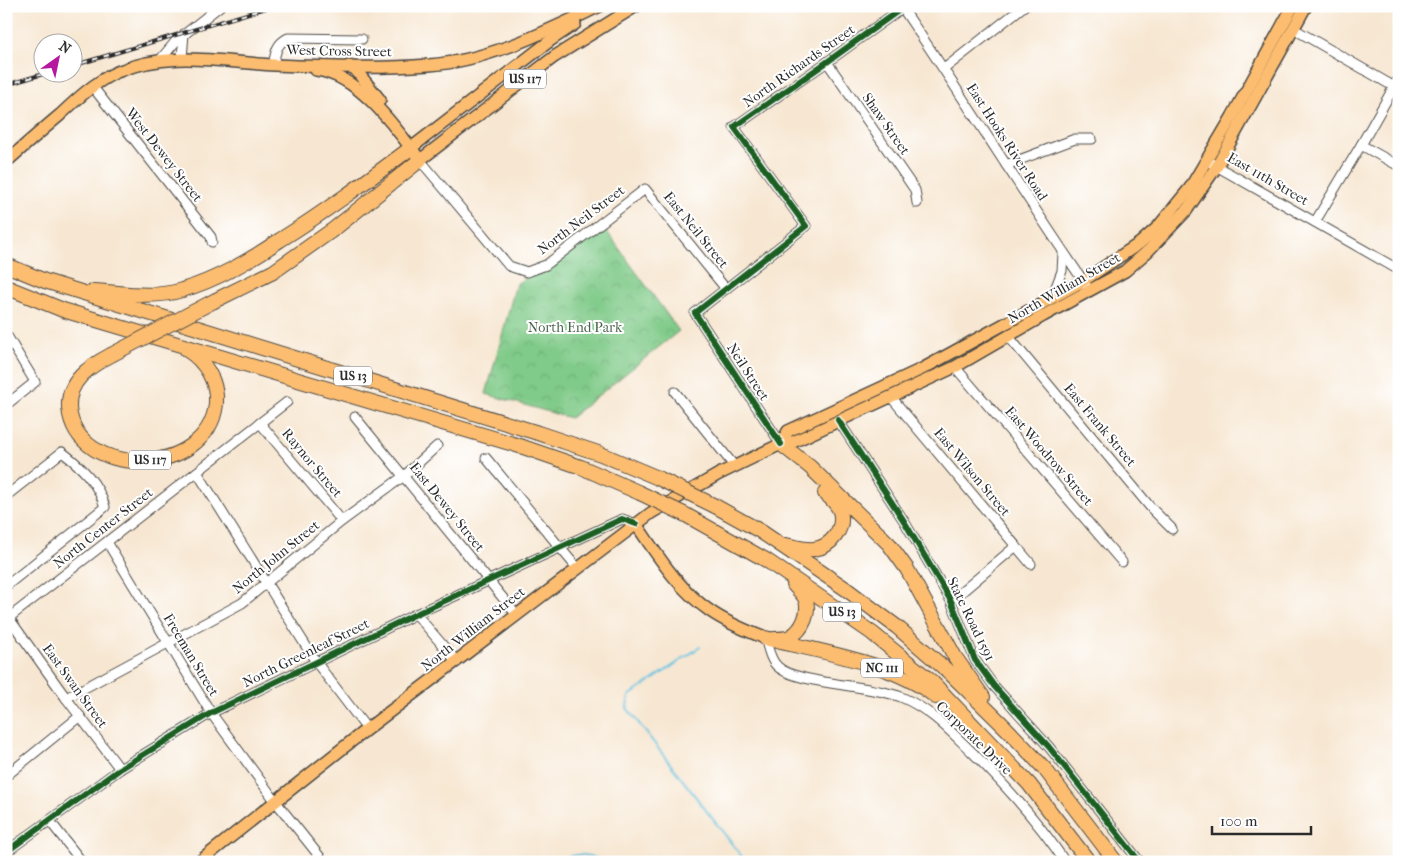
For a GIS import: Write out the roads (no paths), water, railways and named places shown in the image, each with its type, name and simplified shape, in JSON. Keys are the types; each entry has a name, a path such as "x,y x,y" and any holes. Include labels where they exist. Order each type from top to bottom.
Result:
{"highway":[{"name":"US 117","path":"44,282 89,290 139,295 180,291 228,271 261,252 320,215 414,146"},
{"name":"US 117","path":"168,341 196,357 209,372 217,397 212,422 198,441 180,454 168,458 141,461 117,458 93,449 75,431 70,416 71,392 76,381 85,371 111,355 273,272 334,230 423,157"},
{"name":"US 13","path":"6,265 44,282 601,454 658,478 715,506 760,531 846,589 897,627 950,673 1044,768 1116,862"},
{"name":"US 13","path":"6,287 64,310 523,447 580,468 684,514 766,560 872,633 932,682 1029,784 1089,862"},
{"path":"760,531 786,545 803,549 815,549 830,543 839,527 841,518 834,502 806,474 781,444"},
{"path":"781,444 810,467 889,544 907,568 956,657 1006,728"},
{"path":"766,560 800,591 805,598 806,614 798,630 790,636 783,639 766,638"},
{"name":"NC 111","path":"766,638 881,667 924,687 982,734"}],"main road":[{"name":"West Cross Street","path":"273,64 411,66 456,61 514,44 602,6"},
{"name":"US 117","path":"414,146 551,40 602,6"},
{"name":"US 117","path":"423,157 554,57 636,6"},
{"name":"North William Street","path":"199,862 516,614 652,513 735,466 781,444 793,442 955,368 1043,316 1090,292 1125,271 1172,228 1192,204 1293,6"},
{"path":"1294,29 1291,25 1300,6"},
{"name":"North William Street","path":"781,444 788,431 924,368 1082,281 1140,243 1158,226 1212,163 1294,29 1306,6"},
{"path":"6,162 92,86 124,70 160,60 182,58 273,64"},
{"name":"West Cross Street","path":"273,64 321,70 343,80 366,96 423,157"},
{"path":"348,66 355,69 414,146"},
{"name":"NC 111","path":"636,524 675,579 696,600 711,612 735,626 766,638"}],"street":[{"path":"160,60 176,41 220,6"},
{"path":"944,69 1024,6"},
{"name":"East Hooks River Road","path":"901,7 944,69 1090,292"},
{"name":"North Richards Street","path":"726,289 806,226 734,127 901,7"},
{"path":"1294,29 1396,88"},
{"path":"182,58 184,34"},
{"path":"273,64 277,47 288,38 362,39"},
{"name":"Shaw Street","path":"827,62 915,190 917,203"},
{"path":"1315,222 1396,88 1399,78"},
{"name":"West Dewey Street","path":"92,86 211,237 212,242"},
{"path":"1006,165 1075,139 1092,139"},
{"path":"1361,145 1399,166"},
{"name":"West Cross Street","path":"423,157 435,178 486,240"},
{"name":"East 11th Street","path":"1212,163 1399,270"},
{"name":"North Neil Street","path":"486,240 509,266 527,272 546,265 645,189"},
{"name":"East Neil Street","path":"645,189 726,289"},
{"path":"1052,297 1062,271 1063,253"},
{"name":"Neil Street","path":"726,289 695,313 781,444"},
{"path":"6,334 35,382 6,405"},
{"name":"East Frank Street","path":"1009,337 1151,508 1172,529"},
{"name":"East Woodrow Street","path":"955,368 1122,562"},
{"path":"676,392 735,466"},
{"name":"East Wilson Street","path":"891,397 1031,564"},
{"name":"North Center Street","path":"7,618 287,402"},
{"name":"East Dewey Street","path":"355,417 516,614"},
{"name":"State Road 1591","path":"838,420 904,521 951,601 975,660 989,679 1049,747 1140,862"},
{"name":"Raynor Street","path":"260,423 342,521"},
{"name":"North John Street","path":"66,698 242,603 342,521 404,476 437,446"},
{"name":"North Center Street","path":"6,496 62,452 78,464 90,477 102,496 105,507 6,586"},
{"path":"486,458 577,568"},
{"path":"197,472 316,662 367,729"},
{"name":"North Greenleaf Street","path":"6,852 120,768 210,713 622,518 636,524"},
{"name":"Freeman Street","path":"107,542 210,713 276,802 324,862"},
{"path":"951,601 1016,546"},
{"path":"416,614 457,662"},
{"name":"East Swan Street","path":"7,618 120,768"},
{"name":"Corporate Drive","path":"766,638 773,661 778,668 786,672 812,679 883,691 913,702 928,712 943,724 992,772 1042,829 1065,862"},
{"path":"6,776 80,716"},
{"path":"49,820 82,862"}],"waterway":[{"path":"700,647 629,696 627,708 746,862"},
{"path":"552,862 578,855 590,856 604,862"}],"railway":[{"path":"82,63 273,6"},
{"path":"6,85 32,77"}],"park label":[{"name":"North End Park","path":"575,327"}]}
